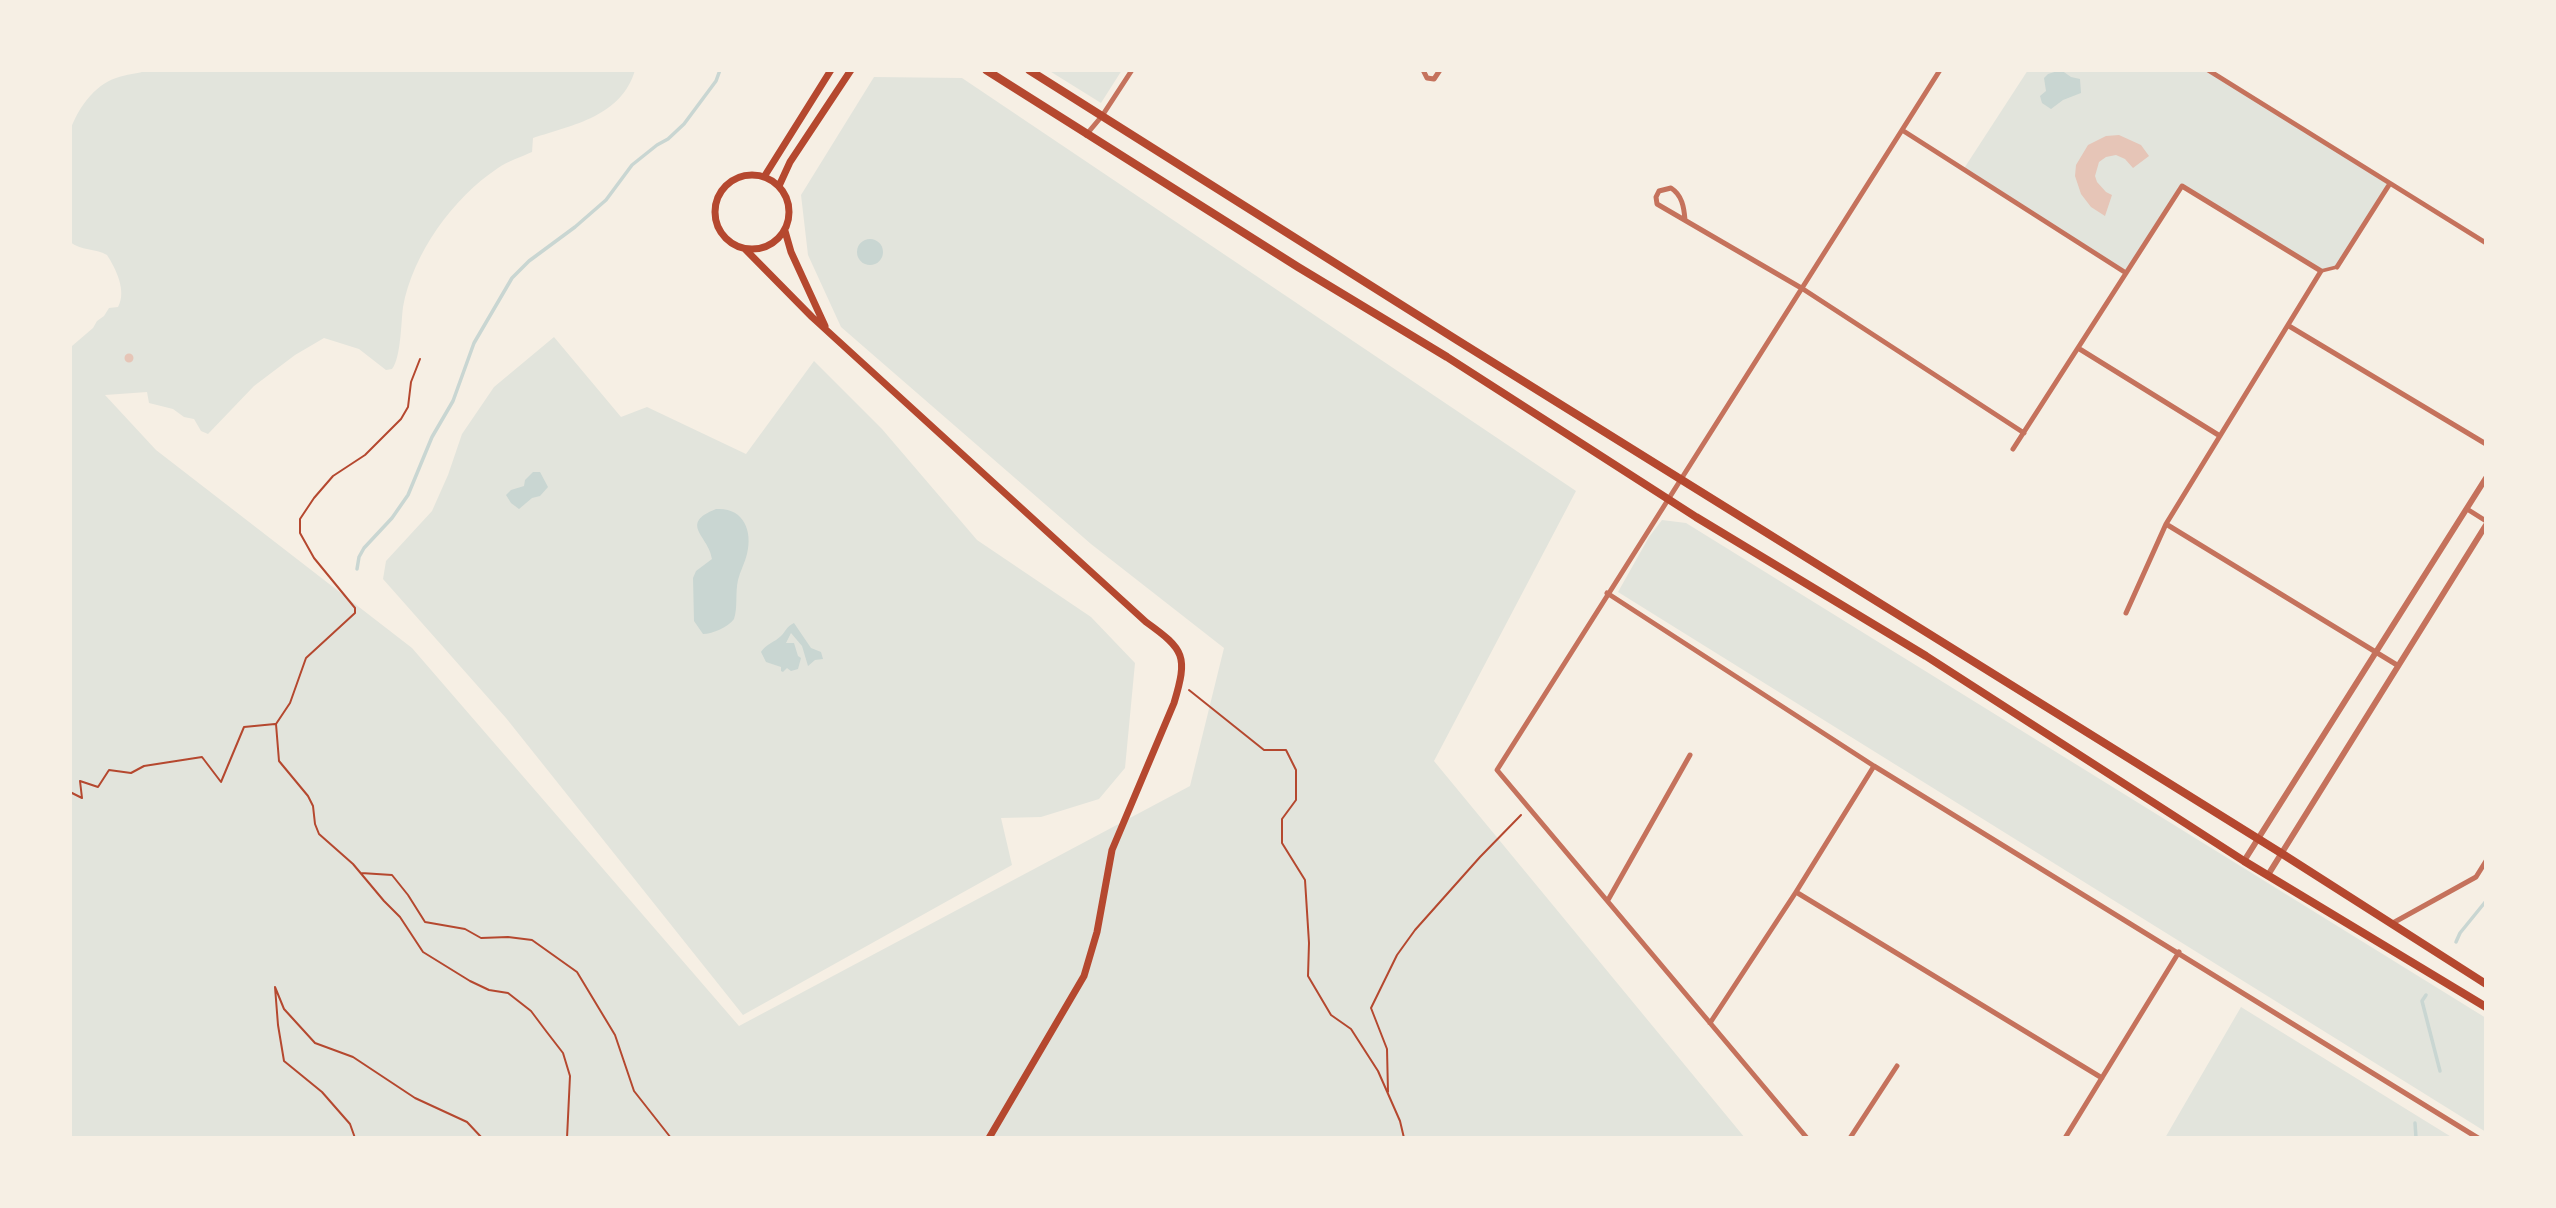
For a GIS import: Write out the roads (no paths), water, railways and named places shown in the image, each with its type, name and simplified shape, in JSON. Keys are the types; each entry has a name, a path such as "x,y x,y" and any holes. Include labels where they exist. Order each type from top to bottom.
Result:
{"main road":[{"path":"764,177 831,70"},
{"path":"779,186 790,162 851,70"},
{"path":"987,70 1086,135 1447,357 1667,498 1926,656 2244,861 2486,1007"},
{"path":"1029,70 2486,984"},
{"path":"1040,70 1043,79"},
{"path":"752,174 764,177 779,186 786,196 789,220 785,231 778,240 757,250 731,244 720,232 714,218 720,192 728,183 739,177 752,174"},
{"path":"785,231 791,253 827,328"},
{"path":"746,249 813,317 1146,622 1173,641 1180,653 1180,683 1150,763 1112,850 1097,932 1084,975 989,1138"}],"street":[{"path":"1086,135 1132,70"},
{"path":"1423,70 1427,78 1434,79 1440,70"},
{"path":"1807,1138 1497,770 1940,70"},
{"path":"2208,70 2486,243"},
{"path":"1902,130 2126,273"},
{"path":"2013,449 2182,186 2321,271 2337,267 2389,185"},
{"path":"1685,220 1678,192 1671,188 1659,191 1657,204 1803,289 2024,433"},
{"path":"2126,613 2166,524 2321,271"},
{"path":"2289,326 2486,444"},
{"path":"2078,348 2220,436"},
{"path":"2244,861 2486,478"},
{"path":"2267,875 2486,523 2467,509"},
{"path":"2166,524 2397,665"},
{"path":"1607,593 1874,766 2478,1138"},
{"path":"1608,900 1690,755"},
{"path":"1710,1023 1874,766"},
{"path":"2390,924 2476,877 2486,861"},
{"path":"1796,892 2102,1078"},
{"path":"2065,1138 2179,952"},
{"path":"1850,1138 1897,1066"}],"waterway":[{"path":"357,569 364,548 392,518 408,495 432,437 453,401 474,343 512,278 529,261 606,200 632,165 684,124 716,81 720,70"},
{"path":"2456,942 2486,901"},
{"path":"2426,995 2422,1001 2440,1071"},
{"path":"2415,1123 2416,1138"}]}
